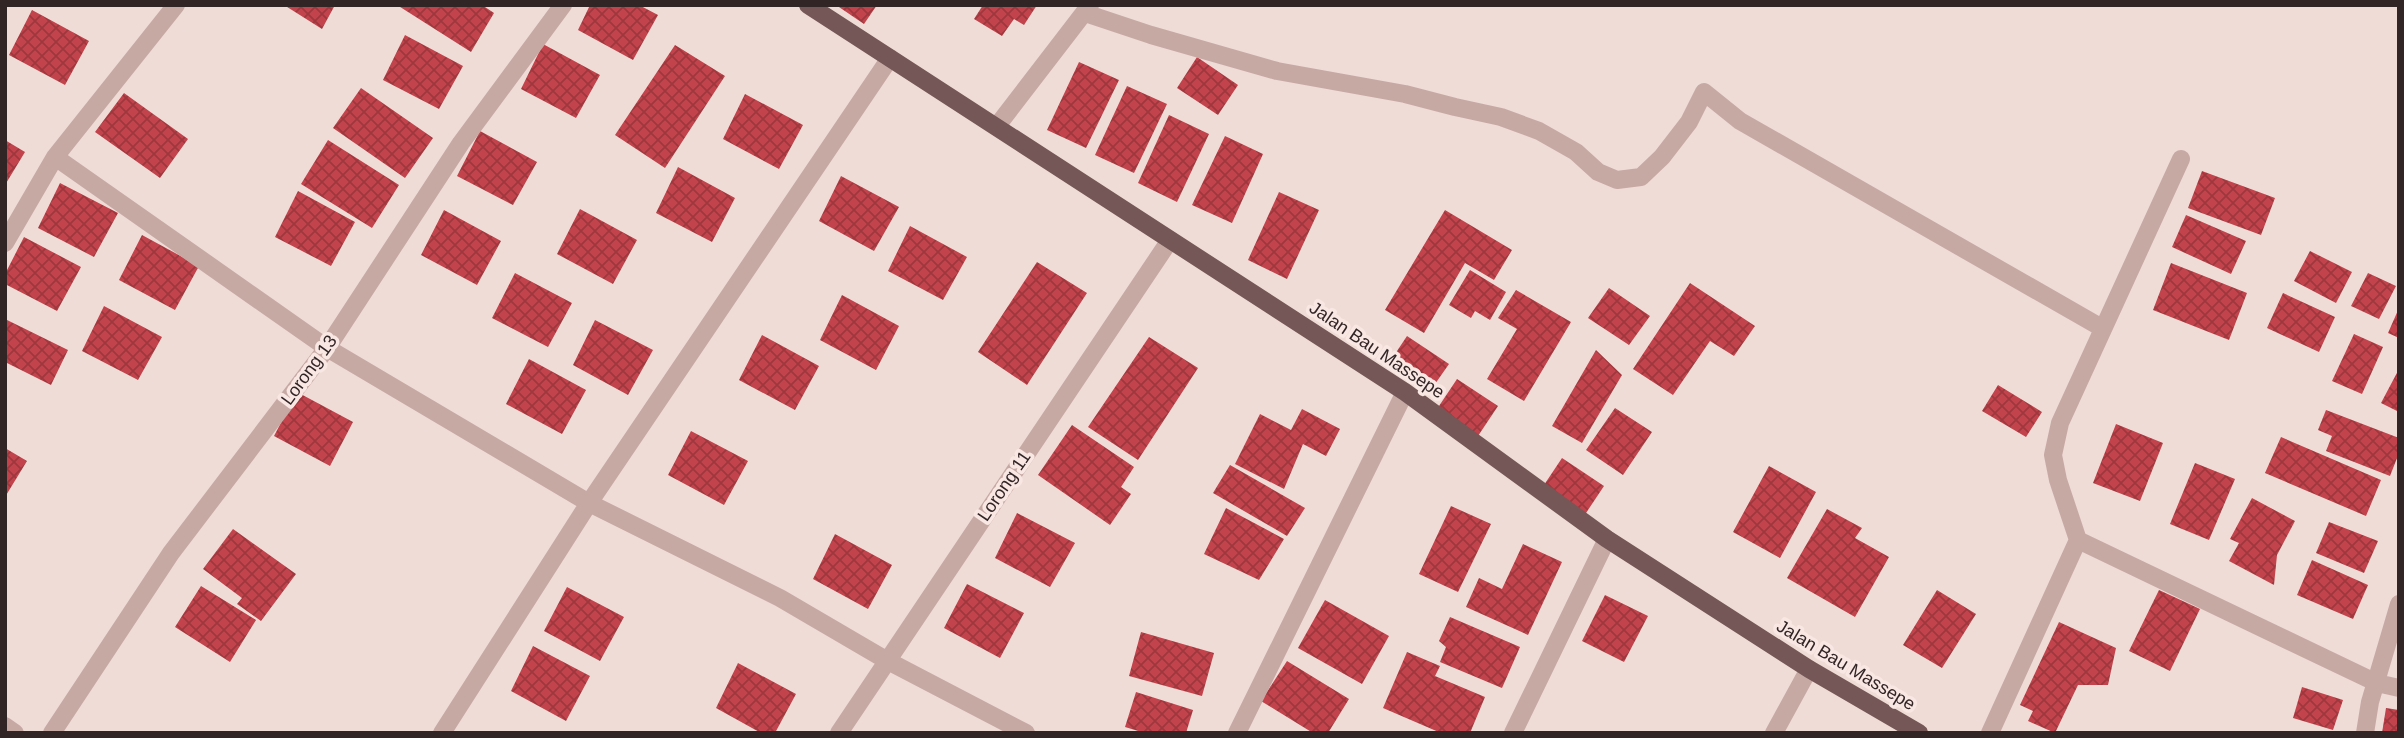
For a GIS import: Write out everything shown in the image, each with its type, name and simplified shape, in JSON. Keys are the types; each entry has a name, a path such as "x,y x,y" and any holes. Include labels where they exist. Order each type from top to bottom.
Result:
{"main road":[{"name":"Jalan Bau Massepe","path":"808,5 1405,392 1607,539 1809,669 1919,733"}],"street":[{"path":"5,243 55,157 176,5"},
{"name":"Lorong 13","path":"52,733 171,553 327,348 461,143 563,5"},
{"path":"997,126 1087,9 1151,35 1277,71 1367,86 1502,117 1539,131 1576,152 1598,172 1617,180 1641,177 1662,157 1689,122 1704,92 1740,121 2102,328"},
{"path":"448,731 589,503 890,58"},
{"path":"55,157 327,348 589,503 780,598 886,660 1026,733"},
{"path":"1990,733 2078,540 2058,480 2053,455 2060,424 2181,159"},
{"name":"Lorong 11","path":"839,733 1170,240"},
{"path":"1237,733 1405,392"},
{"path":"1513,733 1607,539"},
{"path":"2078,540 2377,683 2399,688"},
{"path":"2365,733 2370,702 2399,604"},
{"path":"1774,733 1809,669"},
{"path":"5,726 15,733"}],"building":[{"path":"284,5 335,5 322,29"},
{"path":"397,5 482,5 494,13 471,52"},
{"path":"590,5 639,5 658,15 633,60 578,30"},
{"path":"836,5 877,5 864,24"},
{"path":"983,5 1037,5 1024,25 1014,19 1002,36 974,19"},
{"path":"32,10 89,41 65,85 9,55"},
{"path":"405,35 463,66 439,109 383,80"},
{"path":"543,44 600,75 576,118 521,89"},
{"path":"675,45 725,76 665,168 615,135"},
{"path":"1197,57 1238,85 1218,115 1177,88"},
{"path":"1079,62 1119,80 1086,148 1047,130"},
{"path":"1127,86 1167,104 1134,173 1095,155"},
{"path":"361,88 433,138 405,178 333,128"},
{"path":"124,93 188,139 160,178 95,132"},
{"path":"745,94 803,125 779,169 723,139"},
{"path":"1169,115 1209,134 1177,202 1138,183"},
{"path":"480,131 537,162 513,205 457,176"},
{"path":"1225,136 1263,154 1232,223 1192,205"},
{"path":"5,140 25,152 5,185"},
{"path":"328,140 399,185 372,228 301,184"},
{"path":"678,167 735,198 712,242 656,213"},
{"path":"2202,171 2275,198 2261,235 2188,208"},
{"path":"841,176 899,207 874,251 819,221"},
{"path":"60,183 118,213 94,257 38,228"},
{"path":"298,191 355,222 331,266 275,237"},
{"path":"1279,192 1319,210 1287,279 1248,260"},
{"path":"580,209 637,240 613,284 557,254"},
{"path":"444,210 501,241 477,285 421,255"},
{"path":"1445,210 1512,250 1494,280 1465,263 1424,333 1385,310"},
{"path":"2186,215 2246,241 2231,274 2172,247"},
{"path":"910,226 967,257 943,300 888,271"},
{"path":"142,235 199,266 175,310 119,280"},
{"path":"24,237 81,267 57,311 5,284 5,274"},
{"path":"2310,251 2352,272 2336,303 2294,281"},
{"path":"1037,262 1087,293 1027,385 978,352"},
{"path":"2171,263 2247,293 2229,340 2153,310"},
{"path":"1470,270 1506,292 1490,320 1475,311 1471,318 1449,305"},
{"path":"515,273 572,303 548,347 492,318"},
{"path":"2368,273 2396,286 2379,319 2351,306"},
{"path":"1690,283 1755,326 1734,356 1710,341 1673,395 1633,369"},
{"path":"1609,288 1650,316 1629,345 1588,318"},
{"path":"1516,290 1571,322 1524,401 1487,379 1517,329 1498,318"},
{"path":"2283,293 2335,317 2319,352 2267,328"},
{"path":"842,295 899,326 876,370 820,340"},
{"path":"104,306 162,337 138,380 82,351"},
{"path":"2399,308 2399,338 2388,333"},
{"path":"5,319 68,350 51,385 5,362"},
{"path":"595,320 653,350 628,395 573,365"},
{"path":"2354,334 2383,347 2362,394 2332,381"},
{"path":"762,335 819,366 795,410 739,380"},
{"path":"1407,336 1449,364 1428,394 1387,366"},
{"path":"1149,337 1198,368 1138,460 1088,427"},
{"path":"1596,350 1622,375 1582,443 1552,426"},
{"path":"529,359 586,390 562,434 506,404"},
{"path":"2399,369 2399,412 2381,403"},
{"path":"1457,379 1498,406 1478,436 1437,409"},
{"path":"1998,385 2042,412 2026,437 1982,411"},
{"path":"297,392 353,422 330,466 274,436"},
{"path":"1615,408 1652,432 1623,475 1586,450"},
{"path":"1302,409 1340,429 1326,456 1303,444 1284,489 1235,464 1260,414 1291,430"},
{"path":"2326,410 2399,438 2399,453 2390,476 2326,451 2332,436 2318,430"},
{"path":"2116,424 2163,443 2140,501 2093,483"},
{"path":"1072,425 1134,467 1121,487 1131,494 1110,525 1038,475"},
{"path":"691,431 748,461 724,505 668,475"},
{"path":"2281,437 2381,480 2366,516 2265,473"},
{"path":"5,448 27,461 5,497"},
{"path":"1562,458 1604,486 1584,516 1542,488"},
{"path":"2195,463 2235,479 2209,540 2170,524"},
{"path":"1230,465 1305,508 1287,536 1213,493"},
{"path":"1769,466 1816,492 1780,558 1733,532"},
{"path":"2252,498 2295,521 2277,555 2274,585 2229,561 2239,543 2230,539"},
{"path":"1451,506 1491,524 1458,592 1419,574"},
{"path":"1226,508 1284,539 1259,580 1204,554"},
{"path":"1827,509 1862,528 1855,538 1889,557 1855,617 1787,578"},
{"path":"1017,513 1075,543 1050,587 995,558"},
{"path":"2329,522 2378,541 2364,573 2316,553"},
{"path":"233,529 296,574 261,621 237,604 242,598 203,569"},
{"path":"835,534 892,565 868,609 813,579"},
{"path":"1523,544 1562,562 1528,635 1466,607 1479,578 1502,589"},
{"path":"2312,560 2368,585 2353,619 2297,595"},
{"path":"967,584 1024,613 1000,658 944,628"},
{"path":"201,586 256,620 230,662 175,627"},
{"path":"567,587 624,617 600,661 544,631"},
{"path":"1937,590 1976,614 1942,668 1903,645"},
{"path":"2159,590 2200,609 2170,671 2129,651"},
{"path":"1605,595 1648,616 1624,662 1582,641"},
{"path":"1325,600 1389,636 1362,684 1298,648"},
{"path":"1450,617 1520,647 1502,688 1440,662 1446,647 1439,641"},
{"path":"2059,622 2116,648 2108,685 2078,685 2055,733 2028,721 2033,711 2020,705"},
{"path":"1141,632 1214,653 1202,696 1129,676"},
{"path":"533,646 590,676 566,721 511,691"},
{"path":"1407,652 1440,666 1435,676 1485,697 1470,733 1441,733 1383,708"},
{"path":"1287,661 1349,699 1328,733 1313,733 1261,701"},
{"path":"738,663 796,694 775,733 761,733 716,708"},
{"path":"2302,687 2343,700 2333,730 2293,718"},
{"path":"1136,692 1193,710 1186,733 1145,733 1125,727"},
{"path":"2386,708 2399,710 2399,733 2382,733"}]}
